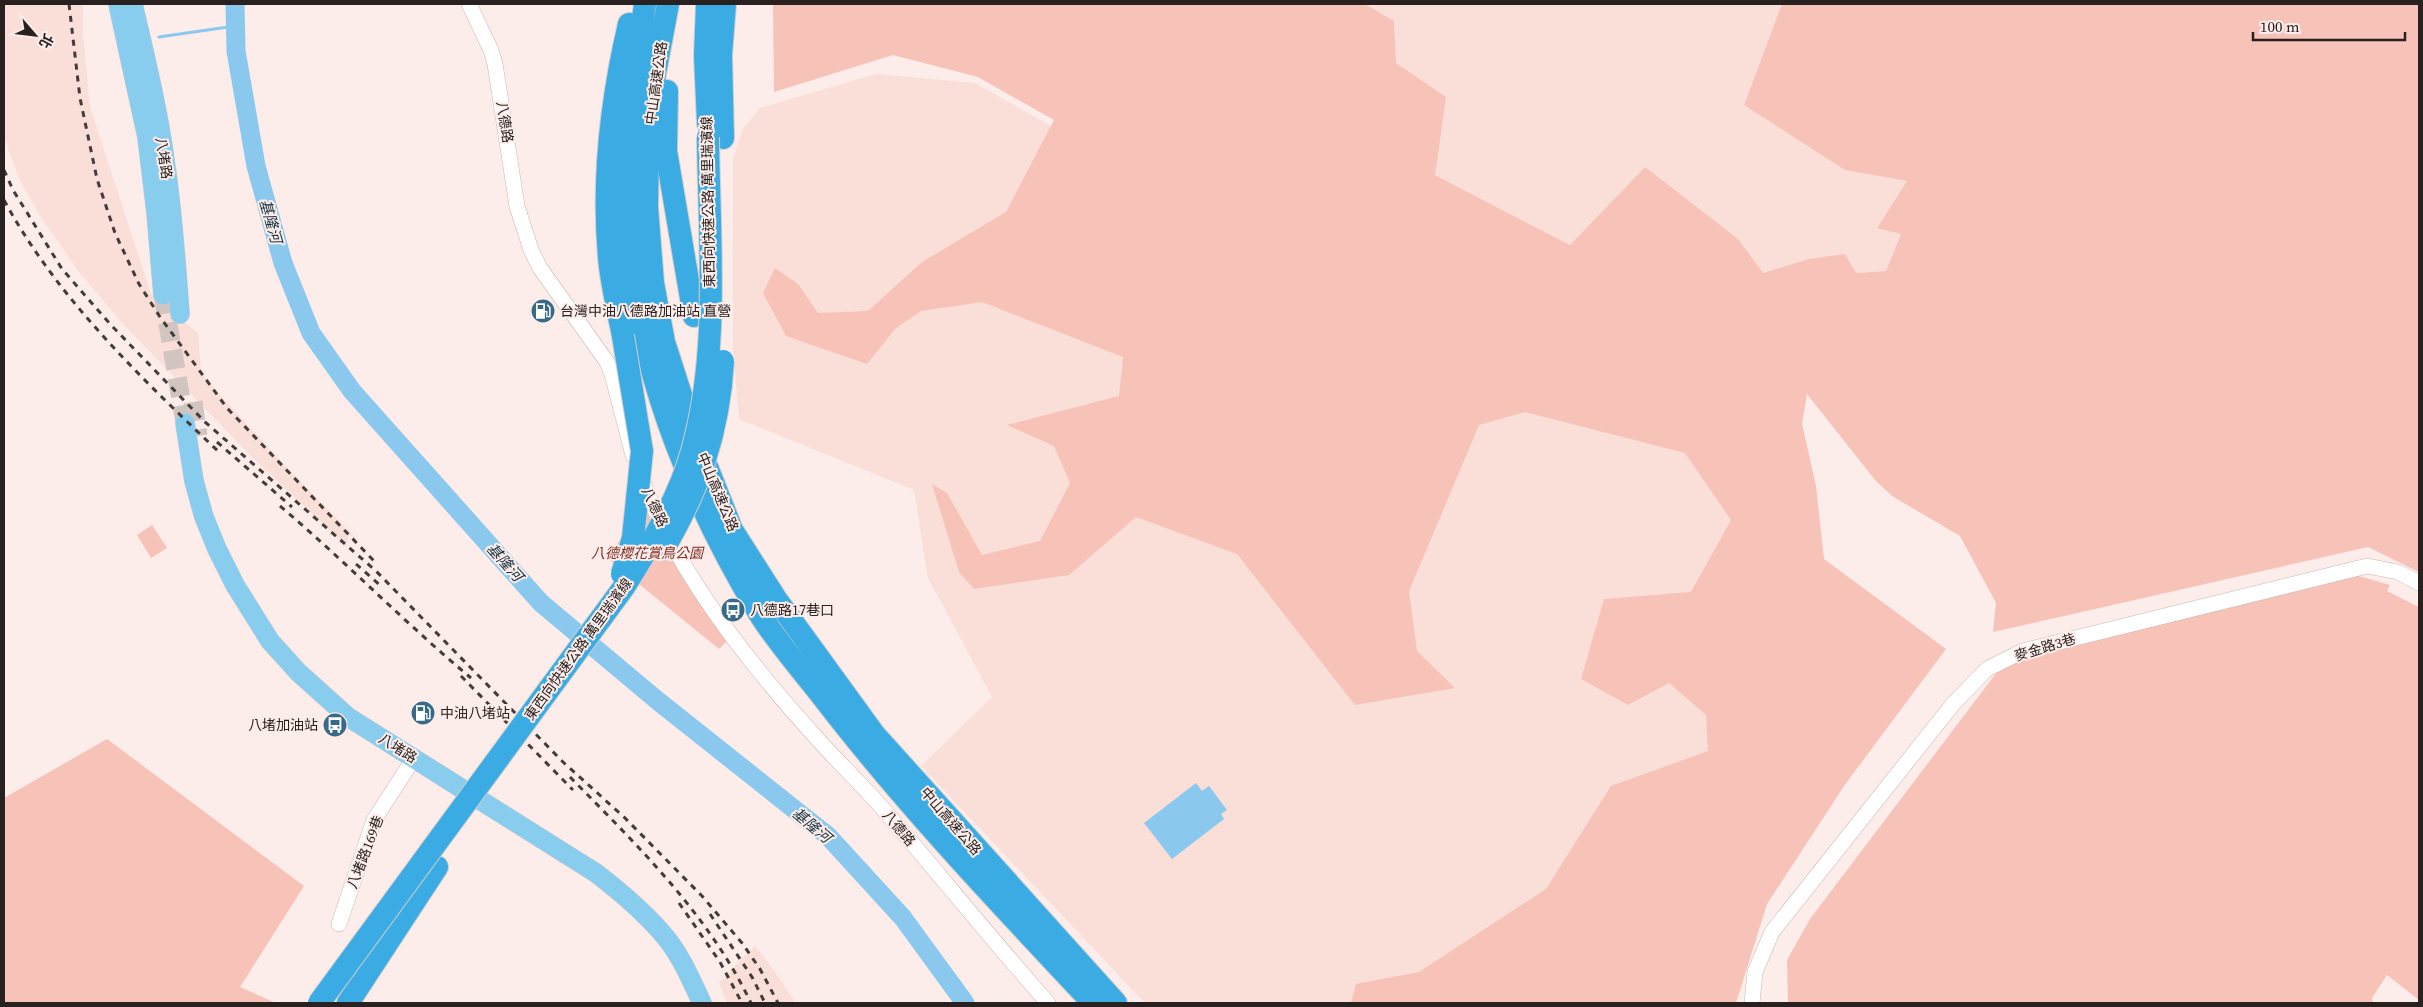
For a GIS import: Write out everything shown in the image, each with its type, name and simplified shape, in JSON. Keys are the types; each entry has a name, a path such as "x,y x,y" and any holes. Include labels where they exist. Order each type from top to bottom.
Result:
{"highway":[{"path":"311,1003 618,585 627,564 633,538 642,451 609,259 605,186 615,95 634,4"},
{"name":"中山高速公路","path":"645,4 633,97 627,183 630,262 648,355 668,420 714,534 761,616 864,751 986,889 1093,1003"},
{"name":"中山高速公路","path":"668,4 655,73 648,143 648,207 653,283 664,342 692,429 732,530 776,599 874,734 1116,1003"},
{"path":"327,1003 662,546 694,477 705,441 713,396 711,377 694,316 666,151 667,96 671,42 677,4"},
{"name":"東西向快速公路 萬里瑞濱線","path":"337,1003 631,604 683,516 699,480 710,450 719,398 722,366 716,137 705,56 707,4"},
{"name":"東西向快速公路 萬里瑞濱線","path":"319,1003 624,587 652,542 674,497 692,452 706,381 716,137 725,4"},
{"path":"348,1003 437,867"}],"main road":[{"name":"八堵路","path":"118,4 147,137 163,295"},
{"name":"八堵路","path":"133,4 153,89 165,160 174,234 180,314"},
{"name":"八堵路","path":"702,1003 685,968 668,940 623,894 596,873 348,717 298,672 270,641 235,585 204,517 194,481 192,429 215,513 228,544 246,579 280,634 306,664 355,708 603,864 631,885 677,933 695,962 715,1003"}],"street":[{"name":"八德路","path":"469,4 492,50 517,206 531,250 540,268 607,362 612,374 633,454 645,487 659,519 681,558 724,624 770,682 821,743 883,809 980,926 1048,1003"},
{"name":"麥金路3巷","path":"1752,1003 1755,972 1772,932 1953,704 1987,669 2023,651 2367,566 2398,572 2419,583"},
{"name":"八堵路169巷","path":"339,924 374,820 414,758"}],"shaded area":[{"path":"4,4 83,4 83,34 90,107 151,294 198,333 201,374 291,472 355,537 348,535 347,547 251,456 124,325 79,272 44,222 20,181 4,137"},
{"path":"1365,4 1782,4 1744,105 1845,170 1907,181 1877,227 1901,234 1886,271 1856,273 1809,259 1763,273 1645,167 1570,245 1434,174 1446,97 1396,63 1394,21"},
{"path":"876,74 975,83 1067,135 1698,429 1776,575 1692,841 1430,1003 1145,1003 921,766 992,697 928,578 914,490 739,419 733,345 733,159 743,129 760,108"},
{"path":"755,945 795,1003 727,1003 719,983"}],"green space":[{"path":"773,4 1365,4 1394,21 1396,63 1446,97 1435,175 1570,245 1645,167 1738,239 1763,273 1809,259 1845,254 1856,273 1886,271 1901,234 1877,228 1907,181 1845,170 1744,105 1782,4 2419,4 2419,572 2368,547 1993,632 1996,603 1960,536 1892,496 1875,480 1807,394 1802,424 1816,486 1824,559 1946,649 1844,786 1767,904 1736,1003 1351,1003 1356,984 1419,972 1546,889 1611,786 1708,751 1706,715 1669,683 1628,705 1581,679 1604,599 1691,592 1731,520 1685,453 1525,412 1479,425 1409,591 1417,651 1455,688 1355,705 1237,554 1136,517 1069,575 974,589 959,572 932,484 947,493 982,555 1040,541 1070,483 1054,446 1007,425 1119,396 1123,357 982,302 921,311 895,329 867,364 786,336 763,293 775,268 798,284 818,313 868,311 922,262 1006,212 1054,120 978,77 893,55 774,92"},
{"name":"八德櫻花賞鳥公園","path":"653,506 728,640 719,649 607,558 628,529"},
{"path":"152,525 167,548 151,558 137,535"},
{"path":"2348,573 2390,585 2387,591 2419,607 2419,1000 2387,975 2372,998 2373,1003 1788,1003 1787,960 1810,919 2003,664"},
{"path":"107,739 304,886 240,987 276,1003 4,1003 4,798"}],"water":[{"path":"1196,783 1202,791 1209,786 1227,810 1221,814 1224,819 1172,859 1144,823"}],"waterway":[{"name":"基隆河","path":"235,4 236,51 256,166 283,263 311,333 352,391 541,603 658,701 828,836 903,918 965,1003"},
{"path":"159,37 235,26"}],"tunnel":[{"path":"163,295 185,423"},
{"path":"193,402 198,436"}],"railway":[{"path":"69,4 80,98 97,179 115,233 139,284 160,317 227,408 374,561"},
{"path":"4,170 13,190 62,269 111,325 205,422 376,571 563,762 624,817 702,896 742,943 760,969 778,1003"},
{"path":"4,200 25,236 49,270 102,335 220,453"},
{"path":"217,442 292,507"},
{"path":"280,506 422,636 471,678"},
{"path":"356,564 382,587"},
{"path":"461,676 573,790"},
{"path":"570,777 646,856 693,911 715,940 751,1003"},
{"path":"679,903 720,962 742,1003"},
{"path":"710,914 752,977 765,1003"}],"place":[{"name":"台灣中油八德路加油站 直營","path":"543,311"},
{"name":"八德路17巷口","path":"733,610"},
{"name":"中油八堵站","path":"423,713"},
{"name":"八堵加油站","path":"335,725"}]}
